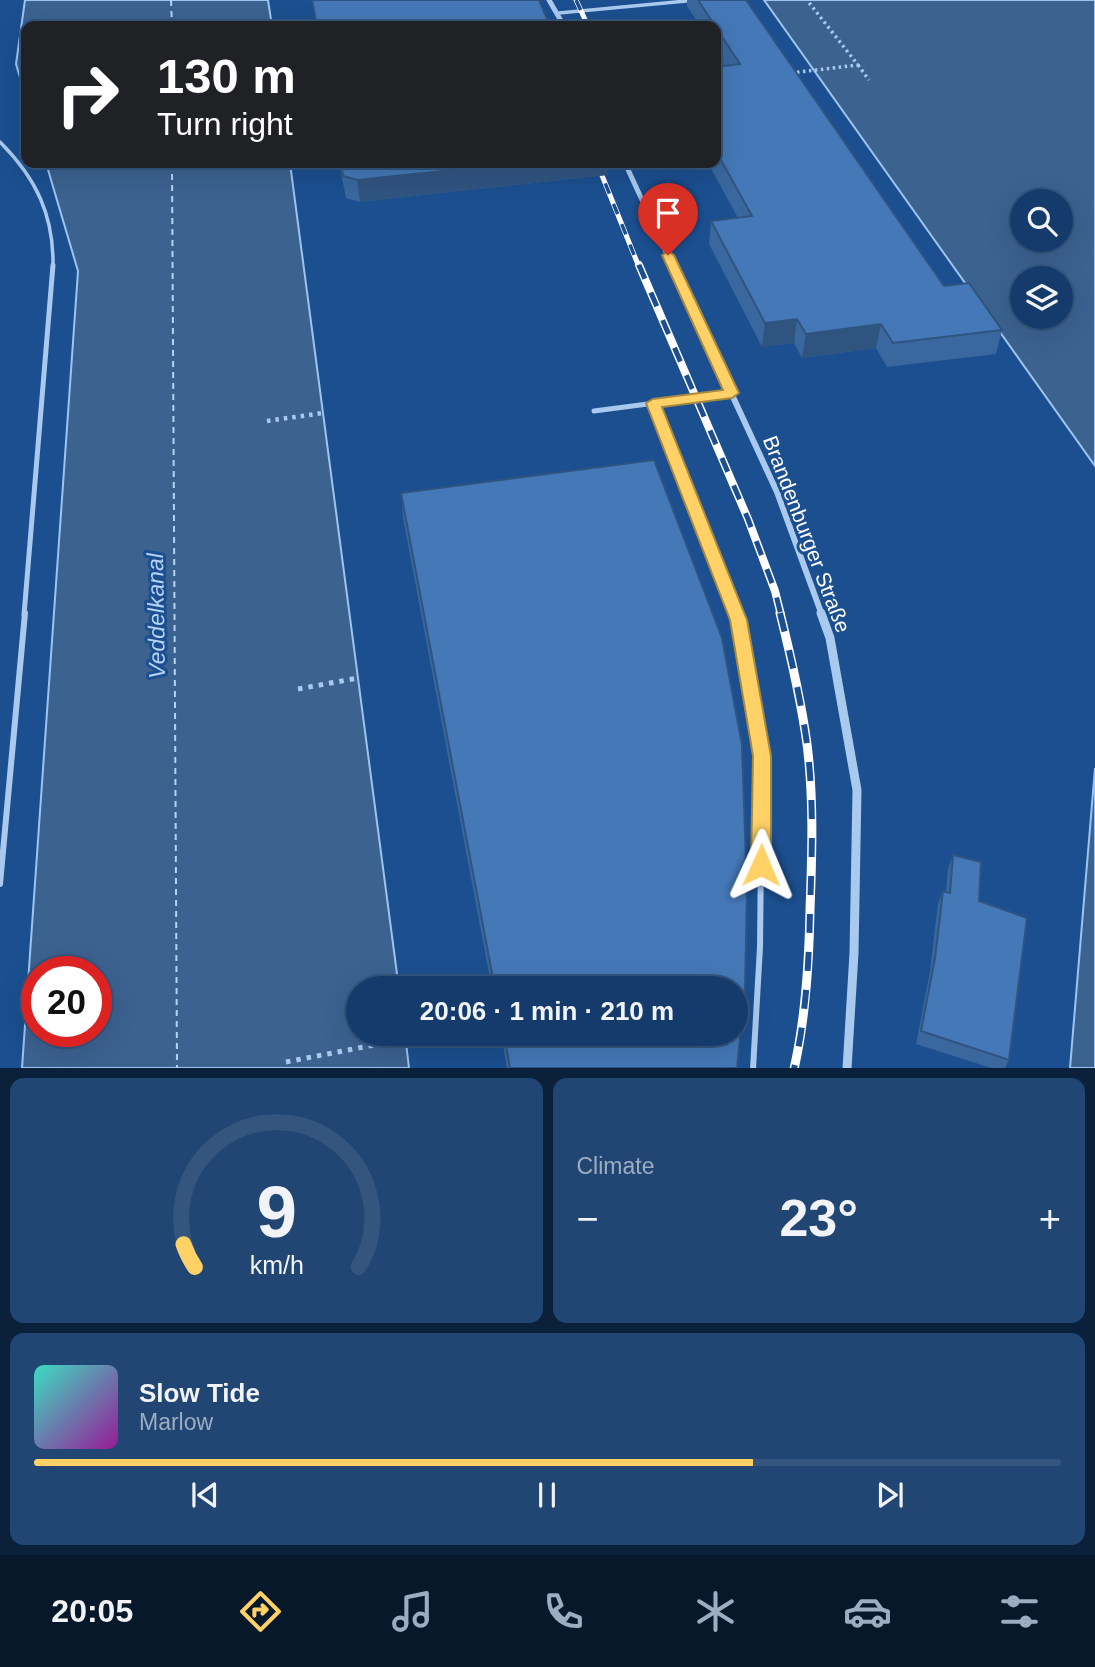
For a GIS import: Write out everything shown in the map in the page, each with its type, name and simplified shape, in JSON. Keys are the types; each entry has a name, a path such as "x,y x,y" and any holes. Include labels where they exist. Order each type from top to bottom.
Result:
{"street":[{"path":"549,0 562,21"},
{"name":"Brandenburger Straße","path":"627,168 777,492 830,638 857,790 854,953 847,1068"}],"lane":[{"path":"559,13 697,0"},
{"path":"0,142 21,163"},
{"path":"0,884 43,405 49,302 55,271 51,222 40,193 24,168"},
{"path":"594,411 732,393"},
{"path":"653,403 738,620 762,756 760,947 753,1068"}],"path":[{"path":"807,0 869,80"},
{"path":"790,73 858,65"},
{"path":"267,421 323,413"},
{"path":"298,689 358,678"},
{"path":"286,1062 369,1046"}],"water":[{"path":"25,0 268,0 271,21 22,21"},
{"path":"764,0 1095,0 1095,466"},
{"path":"21,28 21,81 16,64"},
{"name":"Veddelkanal","path":"47,168 291,168 397,976 346,976 346,1046 406,1046 409,1068 22,1068 23,1047 112,1047 112,956 30,956 78,271"},
{"path":"1095,768 1095,1068 1070,1068"}],"building":[{"path":"312,0 539,0 548,21 316,21"},
{"path":"698,0 746,0 944,286 969,283 1002,330 893,343 881,324 806,334 797,319 765,323 711,221 752,216 721,160 721,66 740,64 721,35 721,21 712,21"},
{"path":"342,168 472,168 357,180 343,176"},
{"path":"654,460 722,638 742,745 747,892 745,976 493,976 401,493"},
{"path":"953,855 981,862 979,901 1027,918 1009,1060 921,1031 935,958 943,891 950,893"},
{"path":"506,1046 739,1046 737,1068 510,1068"}],"ferry route":[{"path":"171,0 172,21"},
{"path":"172,168 177,1068"}],"railway":[{"path":"576,0 586,21"},
{"path":"599,168 639,267"},
{"path":"639,265 748,519 775,591 781,615"},
{"path":"780,613 805,728 812,806 808,970 794,1068"}],"route":[{"path":"668,255 732,393 653,403 738,620 762,756 761,865"}]}
